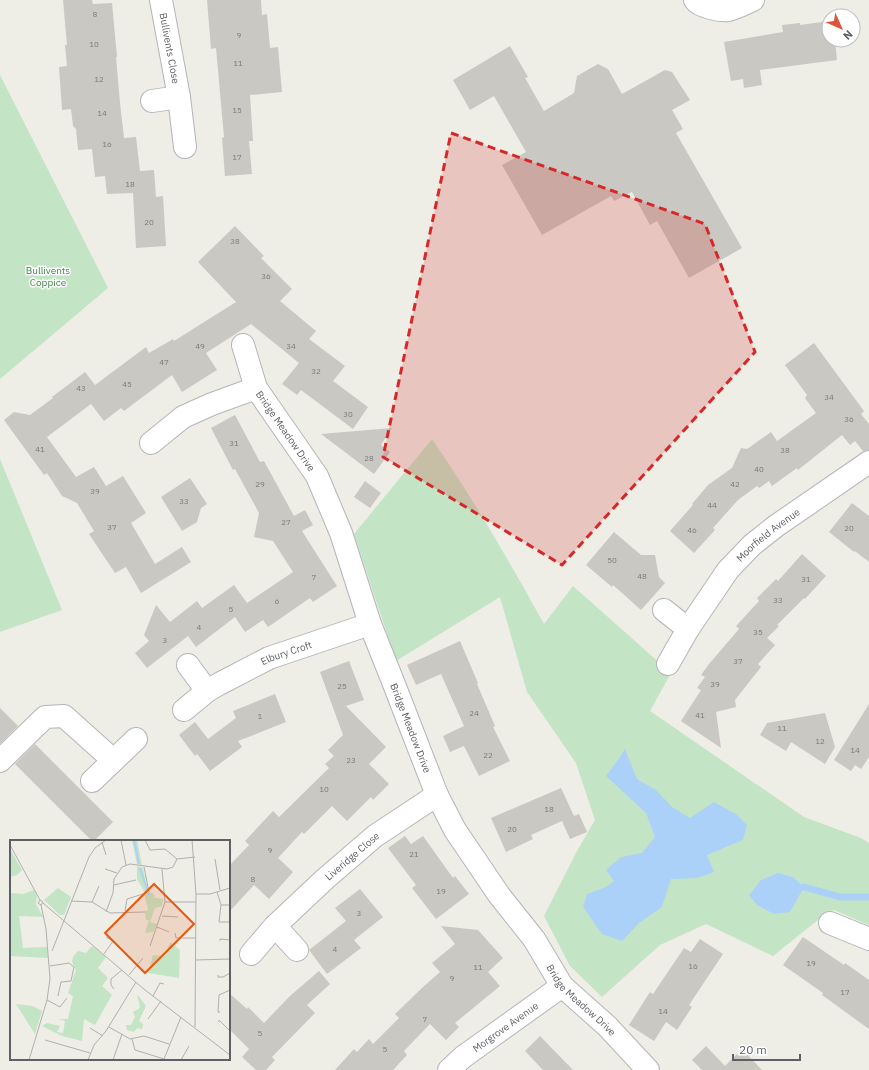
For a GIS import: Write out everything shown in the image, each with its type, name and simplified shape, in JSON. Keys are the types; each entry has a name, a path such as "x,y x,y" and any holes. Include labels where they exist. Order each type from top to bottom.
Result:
{"street":[{"name":"Bullivents Close","path":"161,0 185,147"},
{"path":"695,0 697,3 708,8 728,10 753,0"},
{"name":"Bullivents Close","path":"152,101 178,97"},
{"name":"Bridge Meadow Drive","path":"242,345 256,388 317,476 341,533 370,624 437,795 455,830 499,896 534,939 562,986 607,1026 648,1070"},
{"path":"151,443 183,417 212,404 256,388"},
{"name":"Moorfield Avenue","path":"668,664 688,629 728,570 752,545 776,526 869,462"},
{"path":"664,610 688,629"},
{"name":"Elbury Croft","path":"184,710 207,691 269,658 370,624"},
{"path":"188,665 207,691"},
{"path":"0,761 46,717 58,716 64,716 113,760"},
{"path":"92,781 136,739"},
{"name":"Liveridge Close","path":"251,954 275,926 325,879 375,836 437,795"},
{"path":"830,923 869,939"},
{"path":"275,926 297,950"},
{"name":"Morgrove Avenue","path":"449,1070 463,1057 562,986"}],"highlighted area":[{"path":"451,133 705,224 755,352 562,565 383,457"}],"green space":[{"name":"Bullivents Coppice","path":"0,75 108,288 0,379"},
{"path":"432,439 490,530 544,624 573,586 671,673 650,711 804,817 861,838 869,843 869,925 834,910 814,923 773,956 706,924 660,945 602,997 570,966 544,916 577,851 595,820 576,763 527,692 500,597 396,661 354,534"},
{"path":"0,459 62,610 0,632"}],"water":[{"path":"625,749 637,779 656,790 672,807 690,818 714,802 736,814 747,825 743,840 707,855 714,872 697,878 671,879 662,907 639,923 622,941 602,934 583,907 587,894 606,887 614,881 606,870 621,857 642,853 655,837 646,813 606,776"},
{"path":"778,873 793,877 804,887 790,912 774,914 757,905 749,895 761,880"}],"building":[{"path":"63,0 92,0 93,4 112,3 124,138 136,137 140,171 154,170 156,197 163,196 166,246 136,248 133,193 107,194 105,176 95,177 92,149 78,150 76,129 73,126 71,109 62,110 59,67 67,66 65,45 67,45"},
{"path":"207,0 261,0 262,15 267,14 270,48 278,47 282,92 250,95 253,141 249,141 252,174 225,176 222,138 224,137 216,48 211,49"},
{"path":"821,22 821,48 836,48 837,60 760,70 762,85 744,88 743,79 731,81 724,42 783,32 782,25 800,23 800,25"},
{"path":"510,46 528,77 525,78 544,111 574,93 577,76 598,64 608,69 622,94 665,70 672,72 690,100 672,110 683,129 676,133 742,248 689,278 657,221 650,225 632,192 614,201 611,196 542,235 502,165 526,152 494,96 470,110 453,80"},
{"path":"235,226 264,256 261,258 292,289 280,301 316,331 309,339 345,366 333,381 368,407 353,429 301,390 297,395 282,384 299,363 251,324 206,353 217,370 182,392 172,375 124,411 121,408 104,421 91,404 47,437 76,477 94,467 106,486 123,476 146,513 131,523 155,564 182,547 191,562 141,593 126,567 115,573 89,534 94,531 77,503 62,496 47,473 44,475 4,420 14,412 30,415 85,372 95,385 146,347 149,353 173,339 174,341 236,302 198,262"},
{"path":"814,343 864,411 861,414 869,424 869,450 863,451 855,441 850,445 842,435 798,470 797,468 772,486 769,481 759,488 757,486 738,500 713,528 715,530 694,553 670,531 708,485 732,468 741,448 747,449 771,432 777,441 816,413 805,398 807,395 785,365"},
{"path":"235,415 260,462 264,461 294,516 305,510 313,525 302,531 337,586 313,602 310,598 268,627 263,620 245,632 235,617 196,647 188,636 147,668 135,653 149,641 144,635 156,605 170,622 197,601 202,608 234,585 247,603 293,572 273,541 254,537 259,513 235,469 233,470 211,428"},
{"path":"392,428 381,445 390,452 374,474 321,434"},
{"path":"190,478 207,504 201,508 197,522 182,531 161,497"},
{"path":"365,481 381,493 370,508 354,497"},
{"path":"852,503 869,516 869,562 829,532"},
{"path":"614,532 641,555 655,555 659,577 665,583 641,610 613,585 612,587 586,565"},
{"path":"802,554 826,576 805,599 804,598 777,625 779,626 767,638 775,645 758,664 761,667 735,700 736,707 716,712 721,748 681,721 701,690 697,688 705,677 701,675 739,629 736,626 759,601 757,598 776,579 778,581"},
{"path":"460,641 495,726 493,727 510,761 479,776 464,746 450,752 443,736 464,726 441,674 416,685 407,665"},
{"path":"349,661 364,700 346,706 386,747 369,764 389,784 373,800 371,797 347,821 332,806 304,834 302,832 278,858 293,872 269,899 254,885 230,911 230,865 249,845 245,841 273,811 279,817 329,768 325,764 334,756 328,750 343,735 320,672"},
{"path":"275,694 286,722 238,741 242,747 210,771 197,754 195,756 179,735 195,722 208,739 236,718 233,711"},
{"path":"869,704 869,757 861,769 855,765 851,771 834,760"},
{"path":"0,708 18,726 0,744"},
{"path":"825,713 835,747 825,764 791,742 786,751 760,735 767,723"},
{"path":"35,744 113,822 95,840 91,840 15,764"},
{"path":"561,788 574,816 579,814 587,832 570,839 562,821 531,835 533,839 506,852 491,818"},
{"path":"405,836 411,844 423,836 453,878 455,876 469,894 436,919 412,888 416,885 388,848"},
{"path":"360,889 383,917 354,940 361,948 327,974 309,950 346,921 335,908"},
{"path":"441,926 478,930 503,958 488,972 500,986 455,1023 459,1027 446,1040 430,1024 404,1051 407,1055 393,1070 335,1070 354,1049 357,1052 369,1039 373,1044 399,1018 395,1014 440,972 432,963 455,944"},
{"path":"803,937 869,980 869,1029 822,995 823,993 783,965"},
{"path":"700,939 723,954 689,1005 692,1007 677,1030 666,1022 654,1041 629,1025 650,992 653,994 684,948 691,952"},
{"path":"319,971 330,984 307,1005 315,1013 272,1057 275,1060 266,1070 256,1070 242,1057 249,1049 230,1030 230,994 247,1009 248,1007 264,1023 290,996"},
{"path":"540,1036 573,1070 543,1070 525,1051"},
{"path":"706,1046 725,1066 742,1049 762,1070 702,1070 692,1060"}],"waterway":[{"path":"804,887 840,897 869,897"}]}
